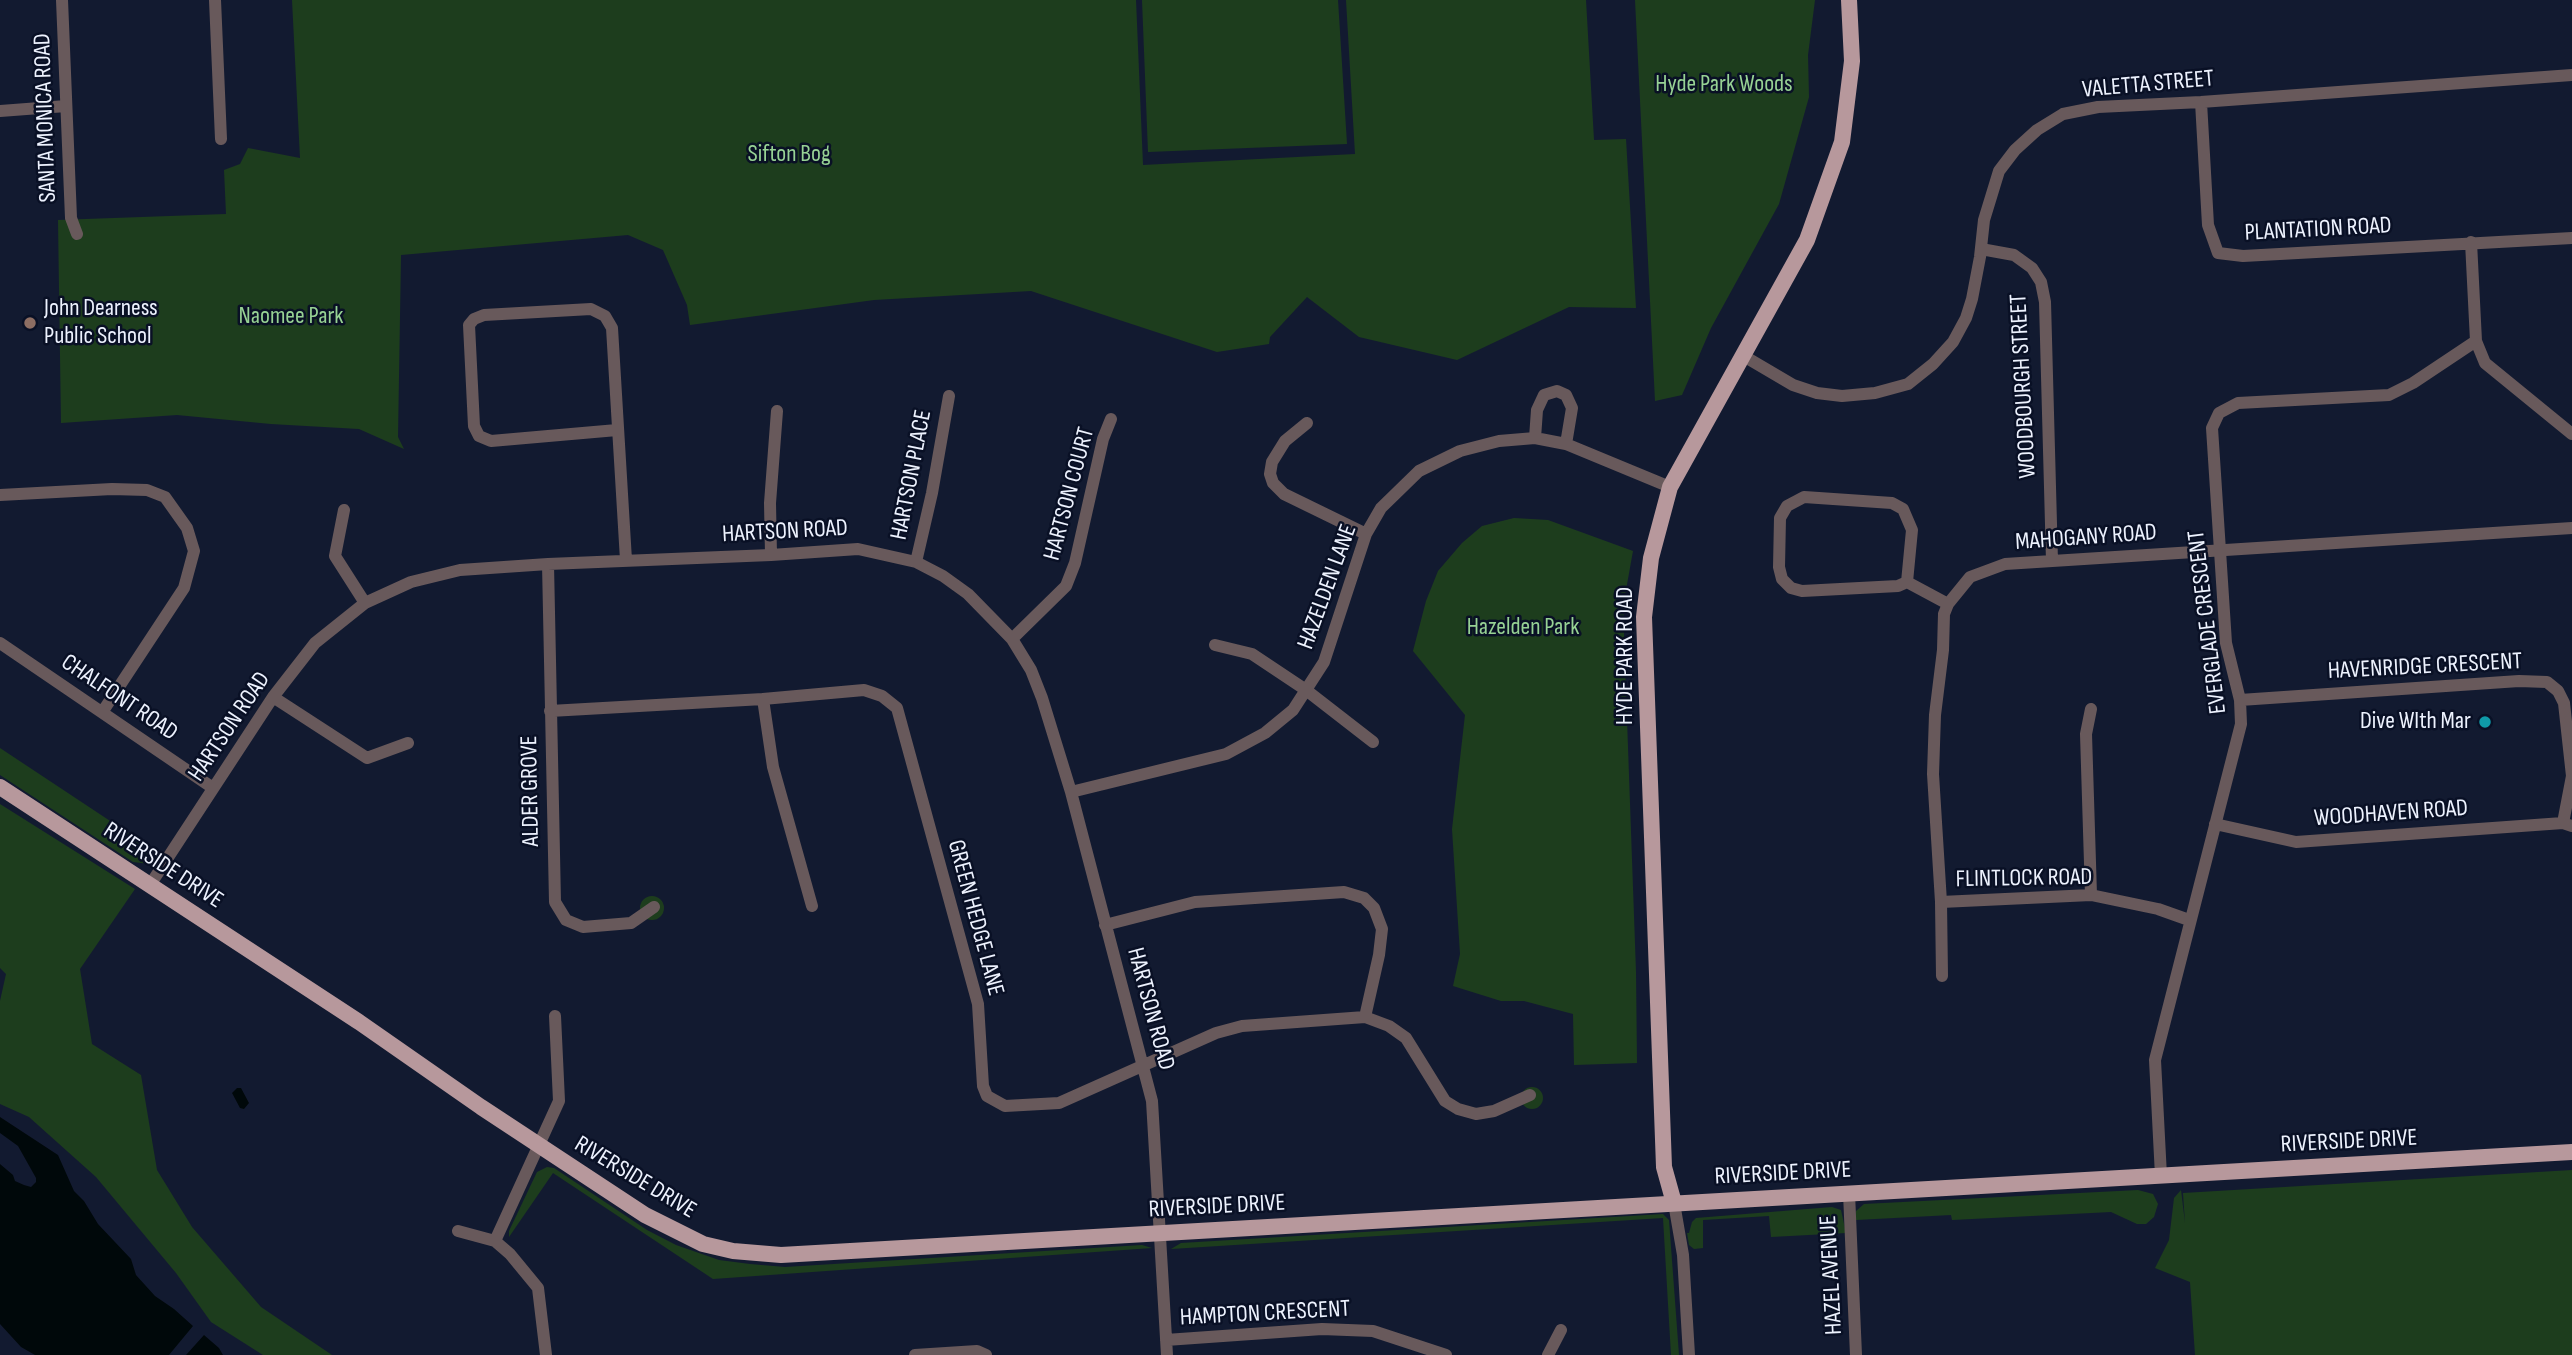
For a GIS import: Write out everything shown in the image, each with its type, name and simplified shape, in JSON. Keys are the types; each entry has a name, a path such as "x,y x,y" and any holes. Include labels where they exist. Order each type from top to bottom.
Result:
{"main road":[{"name":"HYDE PARK ROAD","path":"1674,1203 1664,1167 1644,617 1651,558 1670,486 1807,240 1842,142 1852,61 1849,0"},
{"name":"RIVERSIDE DRIVE","path":"0,787 359,1022 645,1215 703,1244 733,1251 780,1255 2572,1152"}],"street":[{"name":"SANTA MONICA ROAD","path":"62,0 71,218 77,234"},
{"path":"215,0 221,139"},
{"name":"VALETTA STREET","path":"1742,355 1793,385 1817,393 1842,396 1875,393 1908,384 1933,364 1953,342 1959,330 1972,299 1984,220 1999,171 2015,150 2037,130 2063,114 2098,107 2572,75"},
{"name":"PLANTATION ROAD","path":"2201,102 2208,225 2218,253 2243,257 2572,237"},
{"path":"0,111 66,106"},
{"path":"2471,242 2476,341 2485,363 2572,435"},
{"name":"WOODBOURGH STREET","path":"1981,249 2014,255 2032,268 2041,282 2045,302 2052,561"},
{"path":"617,430 491,440 479,436 474,426 469,325 474,319 497,314 591,309 606,316 612,328 626,560"},
{"name":"EVERGLADE CRESCENT","path":"2161,1176 2155,1060 2241,724 2240,700 2227,643 2212,428 2219,413 2238,403 2389,395 2413,383 2476,341"},
{"path":"1535,438 1537,410 1544,395 1557,391 1566,395 1572,408 1566,443"},
{"name":"HARTSON PLACE","path":"916,562 932,493 949,396"},
{"path":"771,555 770,503 777,411"},
{"name":"HARTSON COURT","path":"1012,639 1066,586 1075,563 1103,439 1111,419"},
{"path":"1307,423 1285,441 1272,462 1270,474 1273,483 1284,494 1367,534"},
{"name":"HAZELDEN LANE","path":"1071,792 1226,754 1265,733 1293,710 1324,662 1367,534 1381,508 1419,471 1460,451 1499,441 1535,438 1566,443 1670,486"},
{"path":"0,495 112,489 147,490 165,497 187,528 194,551 184,588 103,711"},
{"path":"1804,497 1892,503 1903,509 1912,530 1907,582 1898,586 1802,591 1791,588 1782,579 1779,567 1780,518 1787,506 1804,497"},
{"path":"344,510 335,556 365,603"},
{"name":"MAHOGANY ROAD","path":"1948,604 1970,577 2005,564 2572,528"},
{"name":"HARTSON ROAD","path":"150,885 273,697 315,643 365,603 411,582 460,570 858,549 916,562 943,576 968,594 1012,639 1031,670 1042,698 1071,792 1152,1101 1167,1355"},
{"name":"ALDER GROVE","path":"548,564 555,902 566,920 583,927 631,923 654,906"},
{"path":"1907,582 1948,604 1944,614 1943,650 1935,715 1933,774 1941,902 1942,976"},
{"name":"CHALFONT ROAD","path":"0,643 213,788"},
{"path":"1215,645 1252,654 1306,690 1373,741"},
{"name":"HAVENRIDGE CRESCENT","path":"2240,700 2519,681 2547,682 2558,691 2564,703 2572,775 2567,825"},
{"name":"GREEN HEDGE LANE","path":"550,711 763,699 864,690 882,696 897,708 978,1004 983,1086 987,1096 1005,1106 1059,1103 1144,1063 1216,1033 1242,1026 1365,1017 1389,1026 1406,1038 1445,1101 1458,1109 1476,1114 1494,1111 1530,1095"},
{"path":"273,697 367,758 408,743"},
{"path":"763,699 773,767 812,906"},
{"path":"2091,709 2086,734 2091,895"},
{"name":"WOODHAVEN ROAD","path":"2215,824 2296,842 2567,825"},
{"path":"1105,925 1195,902 1344,892 1364,898 1374,908 1382,929 1365,1017"},
{"name":"FLINTLOCK ROAD","path":"1941,902 2091,895 2158,909 2189,920"},
{"path":"495,1241 559,1101 561,1092 555,1016"},
{"name":"HAZEL AVENUE","path":"1849,1194 1856,1355"},
{"name":"HYDE PARK ROAD","path":"1674,1203 1684,1255 1689,1355"},
{"path":"458,1231 495,1241 510,1254 538,1288 546,1355"},
{"name":"HAMPTON CRESCENT","path":"1166,1340 1322,1329 1373,1331 1446,1355"},
{"path":"1548,1355 1561,1330"},
{"path":"915,1355 977,1351 986,1355"}],"green space":[{"name":"Sifton Bog","path":"292,0 1136,0 1143,165 1355,154 1346,0 1586,0 1594,140 1626,139 1636,308 1569,307 1457,360 1359,337 1307,297 1270,337 1269,344 1217,352 1031,291 874,300 690,325 687,305 663,250 628,235 401,255 398,437 404,449 359,429 177,415 61,423 58,220 226,214 224,170 240,164 248,148 300,158"},
{"path":"1142,0 1338,0 1347,144 1148,152"},
{"name":"Hyde Park Woods","path":"1635,0 1815,0 1808,55 1809,97 1779,204 1711,328 1682,395 1655,401"},
{"name":"Hazelden Park","path":"1514,518 1548,520 1633,551 1624,601 1624,635 1637,1063 1574,1065 1573,1014 1524,1001 1501,1001 1453,986 1460,954 1452,829 1465,715 1413,651 1426,601 1438,571 1462,543 1482,526"},
{"path":"0,748 160,854 149,864 133,862 0,775"},
{"path":"0,804 135,889 80,969 92,1044 141,1075 157,1170 192,1227 261,1307 332,1355 263,1355 211,1322 176,1273 96,1177 29,1117 0,1104 0,1001 6,974 0,968"},
{"path":"652,896 663,903 664,908 657,919 652,920 641,913 640,908 647,897"},
{"path":"1532,1087 1540,1090 1543,1098 1540,1106 1532,1109 1524,1106 1521,1098 1524,1090"},
{"path":"547,1167 554,1168 647,1230 676,1245 719,1260 785,1267 1142,1245 1152,1248 713,1279 553,1173 509,1237 509,1231 537,1172"},
{"path":"2572,1170 2572,1355 2195,1355 2190,1282 2155,1268 2169,1240 2174,1198 2181,1190 2185,1223 2183,1193"},
{"path":"2138,1190 2153,1194 2158,1204 2154,1217 2146,1224 2137,1224 2111,1212 1952,1220 1951,1215 1856,1220 1856,1211 1864,1204"},
{"path":"1832,1207 1841,1210 1846,1233 1771,1237 1769,1216 1703,1220 1703,1248 1694,1249 1689,1245 1687,1233 1696,1218"},
{"path":"1663,1214 1669,1220 1679,1355 1671,1355 1663,1218 1171,1249 1181,1243"}],"shaded area":[{"path":"241,1088 249,1103 244,1109 240,1108 232,1093"},
{"path":"0,1117 58,1155 74,1191 84,1201 98,1224 131,1259 136,1275 155,1296 193,1326 169,1355 35,1355 21,1347 0,1324 0,1164 13,1175 15,1181 24,1185 31,1187 36,1178 18,1146 0,1133"},
{"path":"204,1335 219,1348 223,1355 186,1355"}],"place":[{"name":"John Dearness Public School","path":"30,323"},
{"name":"Dive WIth Mar","path":"2485,722"}],"park label":[{"name":"Naomee Park","path":"291,317"}]}
